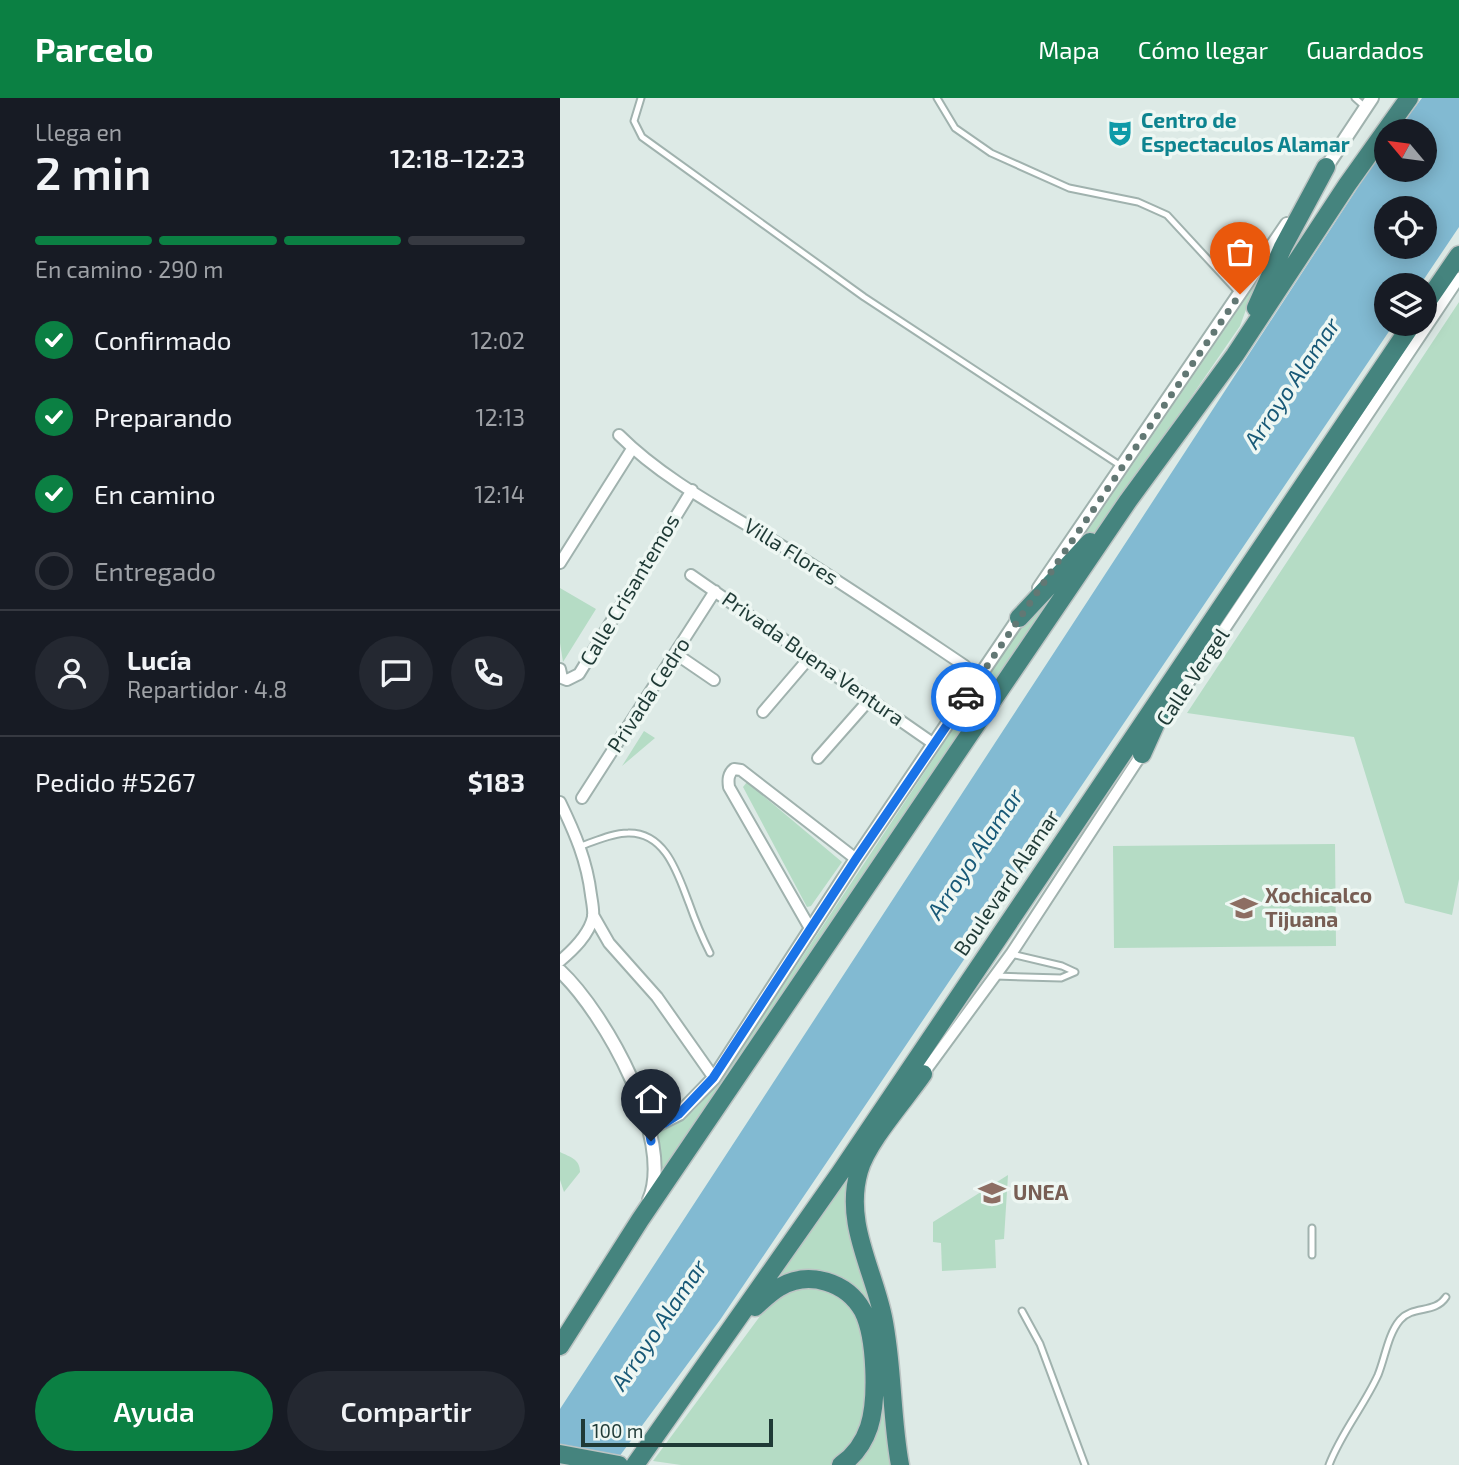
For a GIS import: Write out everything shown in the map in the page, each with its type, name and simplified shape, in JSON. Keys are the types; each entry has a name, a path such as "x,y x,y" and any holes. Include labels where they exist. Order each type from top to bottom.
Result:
{"highway":[{"path":"560,1346 640,1220 1128,501 1235,355 1347,185 1409,98"},
{"path":"1235,355 1283,247 1326,167"},
{"path":"1437,287 1459,255"},
{"name":"Boulevard Alamar","path":"635,1465 840,1173 1404,336"},
{"path":"1019,618 1128,501"},
{"path":"1142,754 1203,631"},
{"path":"840,1173 923,1073"},
{"path":"900,1465 883,1317 859,1240 855,1196 863,1161 923,1073"},
{"path":"724,1340 768,1295 793,1281 823,1280 836,1285 856,1301 871,1334 873,1398 869,1428 856,1452 841,1465"},
{"path":"560,1454 619,1465"}],"street":[{"path":"649,1129 679,1114 713,1078 856,859 1369,103"},
{"name":"Calle Vergel","path":"923,1073 1011,954 1459,278"},
{"name":"Villa Flores","path":"618,435 632,449 692,490 819,568 980,676"},
{"path":"560,563 632,449"},
{"name":"Calle Crisantemos","path":"561,673 571,679 579,674 692,490"},
{"name":"Privada Buena Ventura","path":"691,575 934,744"},
{"name":"Privada Cedro","path":"582,798 715,591"},
{"path":"676,654 714,680"},
{"path":"763,712 810,657"},
{"path":"818,758 870,699"},
{"path":"811,930 729,787 730,772 734,769 741,770 856,859"},
{"path":"560,802 581,846 589,879 593,915 609,943 657,998 713,1078"},
{"path":"560,961 581,940 593,915"},
{"path":"560,971 588,1002 611,1038 630,1075 649,1129 655,1172 652,1193 640,1220"}],"lane":[{"path":"641,98 634,121 642,137 864,297 1121,466"},
{"path":"936,98 955,128 991,153 1069,188 1138,202 1158,209 1174,222 1240,294"},
{"path":"1355,98 1369,103"},
{"path":"581,846 626,832 642,835 656,844 671,858 710,953"},
{"path":"995,976 1061,978 1075,972 1062,966 1011,954"},
{"path":"1312,1228 1312,1255"},
{"path":"1329,1465 1346,1429 1377,1377 1397,1324 1409,1312 1432,1309 1446,1297"},
{"path":"1022,1311 1040,1344 1085,1465"}],"green space":[{"path":"1255,285 1240,326 1101,528 1069,558"},
{"path":"1459,302 1459,879 1452,915 1405,903 1354,737 1187,713"},
{"path":"1059,586 661,1182 653,1133 665,1130 686,1118 726,1072 1026,619"},
{"path":"560,588 596,609 563,662 560,643"},
{"path":"644,731 655,738 622,766"},
{"path":"747,782 842,862 811,906 807,907 743,787"},
{"path":"1335,844 1336,946 1114,948 1113,846"},
{"path":"560,1152 576,1161 580,1168 580,1172 564,1192 560,1180"},
{"path":"856,1165 878,1314 894,1465 855,1465 873,1439 879,1402 850,1287 773,1285"},
{"path":"1008,1175 1004,1239 995,1240 996,1268 942,1271 941,1243 933,1242 933,1222"},
{"path":"806,1287 834,1292 849,1302 865,1331 868,1409 864,1427 843,1456 830,1465 681,1465 653,1461 772,1300 787,1291"}],"water":[{"name":"Arroyo Alamar","path":"1422,98 1459,98 1459,227 1428,273 1374,273 1374,336 1386,336 720,1320 613,1465 560,1465 560,1409 1374,163 1374,182 1437,182 1437,119 1406,119"}],"way so far":[{"path":"966,697 1240,294"}],"place":[{"name":"Centro de Espectaculos Alamar","path":"1120,133"},
{"name":"Xochicalco Tijuana","path":"1244,908"},
{"name":"UNEA","path":"992,1193"}],"route":[{"path":"651,1141 649,1129 672,1119 688,1106 720,1069 856,859 966,697"}]}
